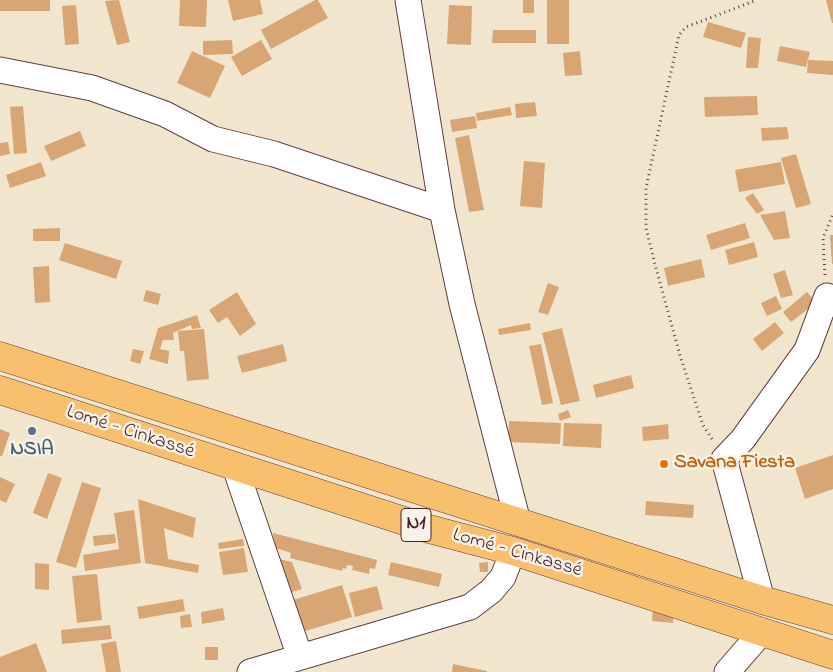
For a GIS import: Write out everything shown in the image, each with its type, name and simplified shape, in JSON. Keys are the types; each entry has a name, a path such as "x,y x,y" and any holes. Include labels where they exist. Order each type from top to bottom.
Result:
{"highway":[{"name":"Lomé - Cinkassé","path":"0,356 762,600 833,620"},
{"name":"Lomé - Cinkassé","path":"0,390 429,530 513,551 833,656"},
{"path":"513,551 518,522"}],"street":[{"path":"408,0 442,210 462,304 518,522"},
{"path":"0,70 92,88 165,114 213,139 274,154 442,210"},
{"path":"762,600 724,459 743,439 807,350 826,296"},
{"path":"826,296 833,323"},
{"path":"235,467 300,657"},
{"path":"250,672 470,607 491,591 503,576 513,551"},
{"path":"727,672 761,633"}],"path":[{"path":"724,459 703,425 681,359 646,228 646,188 679,35 686,27 756,0"},
{"path":"826,296 823,238 833,214"}],"building":[{"path":"0,0 50,0 50,11 0,11"},
{"path":"119,0 130,42 117,45 105,1"},
{"path":"180,0 207,0 206,27 179,26"},
{"path":"228,0 260,0 263,14 233,21"},
{"path":"318,0 328,18 271,49 261,30"},
{"path":"523,0 534,0 534,13 523,13"},
{"path":"547,0 569,0 569,44 547,44"},
{"path":"826,0 833,0 833,23 832,23"},
{"path":"76,5 79,44 65,45 62,6"},
{"path":"449,5 472,6 471,45 447,44"},
{"path":"708,22 746,33 741,48 703,37"},
{"path":"493,30 536,30 536,43 492,43"},
{"path":"748,37 761,38 758,68 746,68"},
{"path":"232,40 233,54 203,55 203,41"},
{"path":"261,40 272,59 242,76 231,57"},
{"path":"780,46 810,52 806,67 777,61"},
{"path":"192,51 225,66 210,98 177,83"},
{"path":"580,51 582,75 565,76 563,53"},
{"path":"808,60 833,61 833,75 807,73"},
{"path":"757,96 758,115 705,117 704,97"},
{"path":"535,102 537,116 516,118 515,104"},
{"path":"23,106 27,153 14,154 10,107"},
{"path":"510,107 512,115 477,121 476,113"},
{"path":"475,116 477,128 452,132 450,120"},
{"path":"787,127 789,139 762,141 761,128"},
{"path":"80,131 86,146 51,161 44,146"},
{"path":"469,135 484,210 469,212 455,138"},
{"path":"8,142 10,154 0,156 0,143"},
{"path":"796,154 811,204 796,208 781,158"},
{"path":"524,161 545,163 542,208 520,206"},
{"path":"41,162 46,176 10,188 6,175"},
{"path":"781,162 785,184 739,192 735,170"},
{"path":"753,193 764,210 757,214 745,198"},
{"path":"785,211 790,238 774,240 760,215"},
{"path":"745,223 750,238 711,250 706,235"},
{"path":"60,228 60,241 33,241 33,229"},
{"path":"830,235 833,235 833,264 832,264"},
{"path":"754,242 758,257 729,265 725,250"},
{"path":"65,243 122,261 116,279 59,260"},
{"path":"701,259 705,277 668,286 664,268"},
{"path":"49,266 50,302 35,303 33,267"},
{"path":"785,270 793,295 781,298 773,274"},
{"path":"548,283 559,287 548,315 538,312"},
{"path":"146,290 161,294 158,305 143,301"},
{"path":"237,292 256,324 240,336 227,317 218,323 209,310"},
{"path":"807,292 816,303 791,322 783,312"},
{"path":"776,296 782,309 767,316 761,303"},
{"path":"197,315 201,328 192,329 191,325 173,333 174,340 163,340 160,349 169,351 168,364 149,359 158,328"},
{"path":"775,322 784,333 762,351 753,339"},
{"path":"530,323 531,330 499,335 498,329"},
{"path":"562,328 580,401 561,405 542,333"},
{"path":"204,329 209,379 187,381 184,351 180,351 178,331"},
{"path":"283,344 287,361 242,373 237,356"},
{"path":"541,344 553,403 542,405 529,346"},
{"path":"133,349 144,351 140,364 130,361"},
{"path":"631,375 634,388 596,398 593,385"},
{"path":"568,410 571,417 560,421 558,414"},
{"path":"509,421 561,423 560,444 508,442"},
{"path":"564,423 602,424 601,448 563,446"},
{"path":"668,424 669,439 643,441 642,427"},
{"path":"0,429 10,433 2,456 0,456"},
{"path":"833,455 833,489 805,499 795,468"},
{"path":"48,473 62,478 47,519 33,513"},
{"path":"0,477 15,484 6,503 0,500"},
{"path":"82,482 101,488 76,568 56,562"},
{"path":"138,499 196,518 193,538 164,528 168,559 199,565 198,573 145,563"},
{"path":"646,501 694,505 693,518 645,515"},
{"path":"134,510 141,563 85,571 83,555 119,549 114,513"},
{"path":"273,533 377,560 375,569 370,568 369,574 352,570 353,566 347,565 346,569 343,568 342,571 290,558 291,553 276,548"},
{"path":"115,534 116,543 94,546 93,536"},
{"path":"243,539 244,546 219,549 218,543"},
{"path":"244,548 248,572 223,575 219,552"},
{"path":"279,559 292,562 302,589 289,593"},
{"path":"391,562 442,574 439,587 388,575"},
{"path":"488,562 488,572 480,572 479,563"},
{"path":"35,563 49,564 49,590 35,589"},
{"path":"97,574 102,620 77,623 72,576"},
{"path":"342,585 352,617 302,632 293,600"},
{"path":"377,586 383,609 355,617 349,593"},
{"path":"183,599 185,611 139,619 137,607"},
{"path":"653,606 674,607 673,623 652,621"},
{"path":"223,608 225,620 202,624 201,612"},
{"path":"190,614 192,627 181,628 180,616"},
{"path":"110,625 112,639 62,644 61,630"},
{"path":"116,641 121,672 106,672 101,644"},
{"path":"36,643 47,672 0,672 0,657"},
{"path":"205,647 218,647 218,660 205,660"},
{"path":"453,664 487,671 487,672 452,672"}],"place":[{"name":"NSIA","path":"32,431"},
{"name":"Savana Fiesta","path":"664,464"}]}
